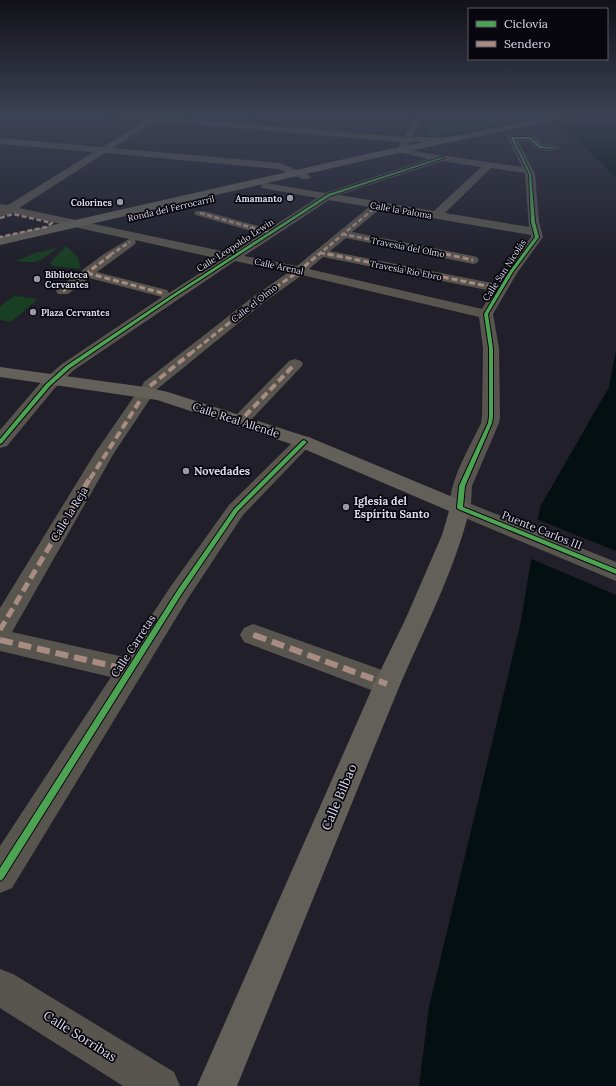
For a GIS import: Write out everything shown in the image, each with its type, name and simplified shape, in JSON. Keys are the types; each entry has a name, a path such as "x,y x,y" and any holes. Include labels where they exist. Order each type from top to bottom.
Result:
{"main road":[{"name":"Ronda del Ferrocarril","path":"0,241 296,173 334,166"},
{"name":"Ronda del Ferrocarril","path":"0,248 351,166"},
{"name":"Calle Real Allende","path":"0,372 145,392 304,442 460,508"},
{"name":"Calle Bilbao","path":"217,1086 387,684 418,618 453,535 460,508"}],"street":[{"path":"3,210 78,166"},
{"path":"276,166 306,177"},
{"name":"Calle Leopoldo Lewin","path":"0,442 54,379 68,367 173,296 325,197 420,166"},
{"path":"436,216 488,166"},
{"name":"Calle Leopoldo Lewin","path":"494,166 529,171"},
{"name":"Calle San Nicolás","path":"460,508 462,486 490,423 491,417 490,348 486,314 511,272 537,237 533,222 529,171 526,166"},
{"name":"Calle la Paloma","path":"266,186 535,232"},
{"name":"Calle el Olmo","path":"146,392 258,300 299,271 377,206"},
{"name":"Calle Arenal","path":"3,210 76,223 215,254 235,257 486,314"},
{"path":"200,213 271,233"},
{"path":"0,220 13,214 52,223 46,227 0,237"},
{"name":"Travesía del Olmo","path":"342,234 473,260"},
{"path":"63,291 130,242"},
{"name":"Travesía Río Ebro","path":"320,253 492,287"},
{"path":"87,274 162,293"},
{"name":"Calle Real Allende","path":"245,416 295,364"},
{"name":"Calle la Reja","path":"0,630 105,453 146,392"},
{"name":"Calle Carretas","path":"0,876 179,593 236,510 304,442"},
{"name":"Puente Carlos III","path":"460,508 616,572"},
{"path":"253,634 387,684"},
{"path":"0,640 130,670"},
{"name":"Calle Sorribas","path":"0,987 160,1086"}],"green space":[{"path":"66,246 77,256 81,269 52,266 50,263"},
{"path":"57,248 38,261 16,261 35,253"},
{"path":"14,296 38,299 11,322 0,320 0,306"}],"shaded area":[{"path":"604,166 616,166 616,178"},
{"path":"616,350 616,1086 419,1086 429,1007 521,621 540,507 609,387"}],"pier":[{"path":"536,519 616,551 616,595 529,558"}],"marked path":[{"path":"150,386 258,300 299,271 377,206"},
{"path":"200,213 271,233"},
{"path":"0,218 13,214 52,223 46,227 0,237"},
{"path":"342,234 473,260"},
{"path":"63,291 130,242"},
{"path":"320,253 492,287"},
{"path":"87,273 162,293"},
{"path":"245,416 295,364"},
{"path":"0,630 105,453 141,399"},
{"path":"253,635 387,684"},
{"path":"0,640 130,670"}],"cycle path":[{"path":"0,442 48,385 68,367 173,296 329,195 419,166"},
{"path":"526,166 530,174 533,222 537,237 511,272 486,314 491,348 491,417 490,423 462,486 460,508 616,572"},
{"path":"0,876 179,593 236,510 304,442"}],"place":[{"name":"Amamanto","path":"290,198"},
{"name":"Colorines","path":"120,202"},
{"name":"Biblioteca Cervantes","path":"37,279"},
{"name":"Plaza Cervantes","path":"33,312"},
{"name":"Novedades","path":"186,471"},
{"name":"Iglesia del Espíritu Santo","path":"346,507"}]}
